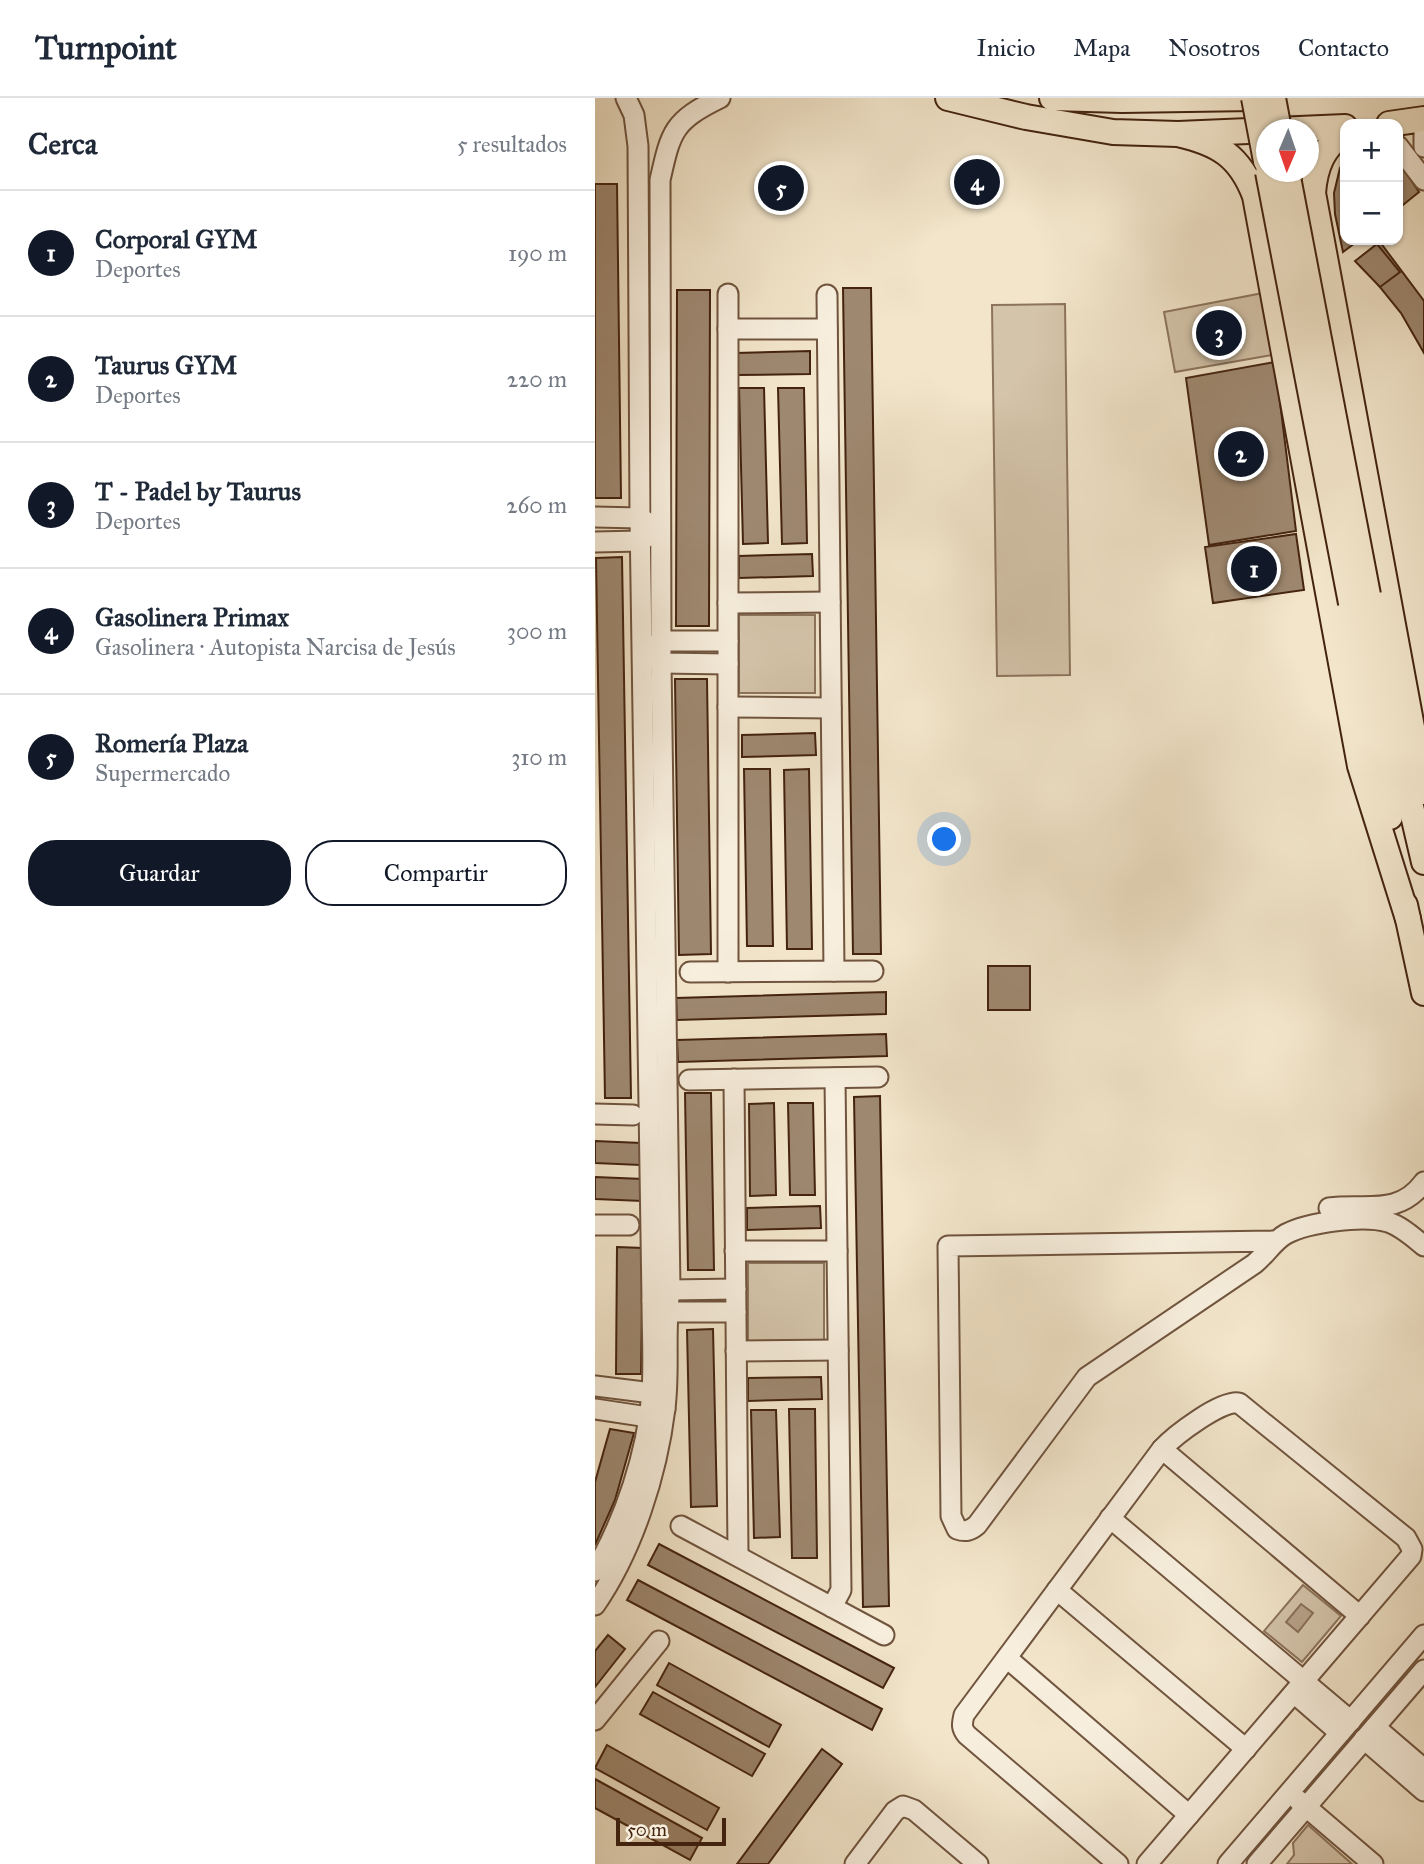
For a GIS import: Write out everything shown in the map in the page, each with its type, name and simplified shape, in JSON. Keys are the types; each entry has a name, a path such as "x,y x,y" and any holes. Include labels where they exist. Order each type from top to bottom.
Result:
{"main road":[{"path":"948,98 1026,117 1101,130 1178,134 1340,127"},
{"path":"1052,98 1254,98 1258,119"},
{"path":"1273,98 1277,119"},
{"path":"1403,122 1424,119"},
{"path":"1178,134 1212,144 1234,159 1249,181 1259,220 1360,766 1408,919"},
{"path":"1340,136 1328,147 1317,169 1313,193 1424,792"},
{"path":"1270,182 1360,599 1424,862"},
{"path":"1289,182 1360,599 1408,919 1424,993"},
{"path":"1259,220 1267,207 1289,200 1297,199 1316,209"}],"street":[{"path":"630,107 643,127 655,133 667,132 699,108 720,98"},
{"path":"595,1605 635,1528 659,1442 659,1307 640,541 638,146 630,107"},
{"path":"595,1571 619,1524 657,1413 652,1393 659,1307 670,1290 661,663 660,180 669,141 678,124"},
{"path":"1424,132 1424,147"},
{"path":"1403,151 1422,170"},
{"path":"728,294 728,972"},
{"path":"827,295 834,971"},
{"path":"728,329 827,328"},
{"path":"595,517 640,518 661,530"},
{"path":"595,542 640,541 661,530"},
{"path":"728,603 830,602"},
{"path":"643,654 661,641 728,641"},
{"path":"643,654 661,663 728,664"},
{"path":"728,707 831,708"},
{"path":"690,972 873,971"},
{"path":"689,1080 877,1077"},
{"path":"831,1606 841,1590 835,1078"},
{"path":"734,1079 738,1555"},
{"path":"595,1114 632,1115"},
{"path":"1424,1182 1407,1199 1395,1205 1319,1210 1299,1221 1282,1237 1254,1264 1087,1377 977,1525 971,1531 957,1529 951,1516 948,1246 1282,1237 1333,1221 1380,1221 1397,1226 1424,1246"},
{"path":"595,1225 629,1225"},
{"path":"736,1251 837,1251"},
{"path":"670,1290 736,1289"},
{"path":"659,1307 736,1312"},
{"path":"736,1351 838,1350"},
{"path":"595,1385 652,1393"},
{"path":"1118,1864 964,1731 964,1715 1162,1448 1225,1404 1239,1403 1406,1538 1412,1549 1409,1560 1147,1864"},
{"path":"595,1409 657,1413"},
{"path":"1162,1448 1360,1616"},
{"path":"1110,1518 1345,1727"},
{"path":"681,1526 884,1635"},
{"path":"1057,1590 1246,1749"},
{"path":"1228,1864 1424,1635"},
{"path":"595,1720 659,1641"},
{"path":"1007,1658 1189,1815"},
{"path":"1257,1864 1424,1670"},
{"path":"1369,1733 1424,1769"},
{"path":"1369,1733 1424,1791"},
{"path":"1289,1792 1373,1864"},
{"path":"855,1864 895,1811 904,1806 914,1810 978,1864"}],"shaded area":[{"path":"1263,293 1272,355 1175,372 1164,312"},
{"path":"1065,304 1070,675 997,676 992,305"},
{"path":"739,615 815,615 815,693 739,693"},
{"path":"748,1263 824,1263 824,1341 748,1342"},
{"path":"1303,1585 1341,1616 1302,1662 1264,1631"},
{"path":"1301,1604 1313,1613 1298,1632 1286,1622"},
{"path":"1308,1825 1352,1864 1287,1864 1294,1855 1293,1843"}],"building":[{"path":"1340,168 1340,238 1335,214 1334,193"},
{"path":"1403,168 1419,192 1403,205"},
{"path":"595,184 617,184 621,498 595,498"},
{"path":"1342,245 1352,245 1343,252"},
{"path":"1376,245 1382,245 1424,301 1424,353 1401,313 1358,260"},
{"path":"1378,245 1400,272 1380,287 1355,261"},
{"path":"843,288 871,288 881,954 853,954"},
{"path":"677,290 710,290 709,626 676,626"},
{"path":"810,351 810,374 737,375 736,353"},
{"path":"1275,362 1296,531 1209,545 1186,378"},
{"path":"739,388 764,388 768,543 743,544"},
{"path":"778,388 804,388 807,543 782,544"},
{"path":"1296,534 1304,590 1213,603 1205,547"},
{"path":"812,554 813,576 739,578 739,556"},
{"path":"622,557 631,1098 605,1098 596,558"},
{"path":"675,679 707,679 711,954 679,955"},
{"path":"815,733 816,755 742,757 742,735"},
{"path":"744,769 770,769 773,946 747,946"},
{"path":"809,769 812,949 787,949 784,770"},
{"path":"988,966 1030,966 1030,1010 988,1010"},
{"path":"886,992 886,1014 677,1020 676,998"},
{"path":"886,1034 887,1056 678,1062 677,1040"},
{"path":"685,1093 711,1093 714,1270 688,1270"},
{"path":"880,1096 889,1606 863,1607 854,1097"},
{"path":"774,1103 776,1195 750,1196 749,1104"},
{"path":"788,1103 813,1103 815,1195 790,1195"},
{"path":"595,1141 641,1143 640,1165 595,1163"},
{"path":"595,1177 643,1179 642,1201 595,1199"},
{"path":"820,1206 821,1228 747,1230 747,1208"},
{"path":"617,1247 643,1248 641,1374 616,1374"},
{"path":"713,1329 717,1506 691,1507 687,1330"},
{"path":"821,1377 822,1399 748,1401 748,1378"},
{"path":"789,1409 815,1409 817,1558 792,1558"},
{"path":"751,1410 776,1410 780,1537 754,1538"},
{"path":"610,1429 634,1433 615,1500 595,1545 595,1482"},
{"path":"659,1544 894,1668 883,1688 648,1565"},
{"path":"638,1580 882,1709 872,1730 627,1600"},
{"path":"608,1635 625,1649 595,1687 595,1651"},
{"path":"669,1663 781,1725 769,1747 657,1685"},
{"path":"653,1692 765,1754 752,1776 640,1714"},
{"path":"607,1745 719,1808 707,1830 595,1768"},
{"path":"822,1749 842,1764 768,1864 737,1864"},
{"path":"595,1779 702,1838 690,1860 595,1808"}],"place":[{"name":"Gasolinera Primax","path":"977,182"},
{"name":"Romería Plaza","path":"781,188"},
{"name":"T - Padel by Taurus","path":"1219,333"},
{"name":"Taurus GYM","path":"1241,454"},
{"name":"Corporal GYM","path":"1254,569"}]}
